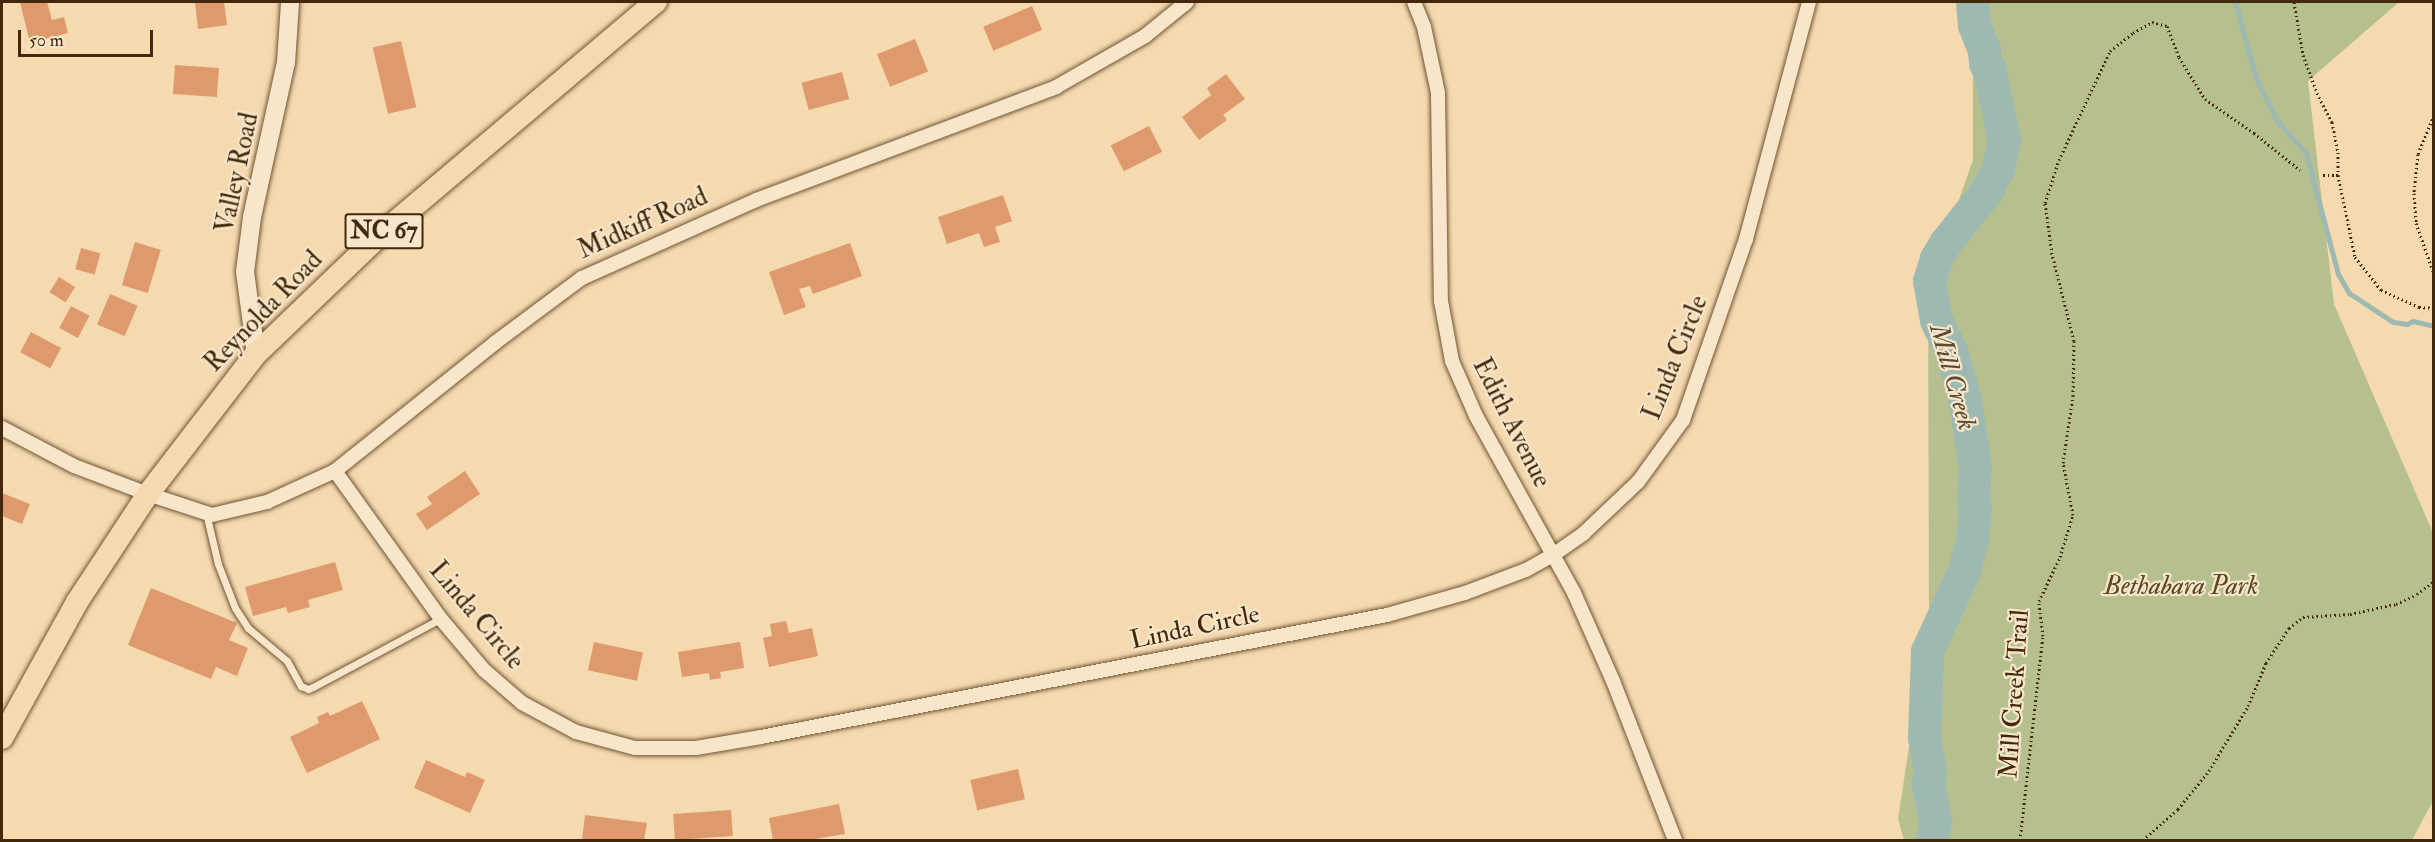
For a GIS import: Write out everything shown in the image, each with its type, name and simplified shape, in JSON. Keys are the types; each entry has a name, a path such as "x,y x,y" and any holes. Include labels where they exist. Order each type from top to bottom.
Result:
{"main road":[{"name":"Reynolda Road","path":"2,738 70,612 148,494 256,354 381,234 656,2"}],"street":[{"name":"Valley Road","path":"256,354 245,272 252,216 286,63 290,2"},
{"name":"Midkiff Road","path":"2,428 74,466 212,515 267,502 335,471 496,342 582,278 756,200 1056,87 1145,36 1186,2"},
{"name":"Edith Avenue","path":"1414,2 1424,27 1438,93 1441,301 1452,361 1476,416 1574,593 1613,681 1675,840"},
{"name":"Linda Circle","path":"335,471 441,618 484,670 522,703 576,732 635,748 696,748 1387,615 1465,593 1526,570 1553,555 1584,533 1638,482 1683,420 1746,239 1809,2"}],"lane":[{"path":"206,513 218,564 235,608 248,628 287,661 301,686 313,687 441,618"}],"path":[{"path":"2294,2 2303,55 2317,93 2332,122 2338,152 2338,175 2355,257 2381,290 2419,307 2433,308"},
{"name":"Mill Creek Trail","path":"2020,840 2043,636 2039,601 2060,557 2073,515 2063,463 2073,396 2074,341 2052,254 2045,203 2059,160 2110,51 2152,22 2168,26 2179,57 2205,99 2254,133 2300,170"},
{"path":"2433,115 2418,154 2414,193 2416,223 2433,274"},
{"path":"2323,175 2338,175"},
{"path":"2143,840 2178,809 2209,771 2248,706 2266,663 2289,628 2303,617 2349,614 2396,604 2417,594 2433,581"}],"green space":[{"name":"Bethabara Park","path":"1973,2 2399,2 2308,81 2334,304 2433,533 2433,801 2412,840 1904,840 1898,819 1929,616 1928,287 1973,160"}],"building":[{"path":"20,2 47,2 52,20 64,17 68,33 30,43"},
{"path":"195,2 224,2 227,25 198,29"},
{"path":"1032,6 1042,30 993,51 983,27"},
{"path":"915,39 928,71 890,87 877,54"},
{"path":"401,41 416,107 388,114 373,48"},
{"path":"175,65 219,68 217,97 173,94"},
{"path":"842,72 849,99 809,110 801,83"},
{"path":"1226,74 1245,99 1223,115 1227,120 1199,140 1182,117 1211,95 1207,88"},
{"path":"1149,126 1162,152 1124,171 1111,146"},
{"path":"1003,195 1012,221 995,227 1000,242 984,247 979,233 947,244 938,217"},
{"path":"135,242 161,250 148,293 122,285"},
{"path":"850,243 862,276 813,294 810,286 799,289 806,307 784,315 769,272"},
{"path":"81,248 100,253 95,274 75,269"},
{"path":"59,277 75,287 66,302 49,292"},
{"path":"110,294 138,306 125,336 97,324"},
{"path":"71,306 90,316 78,338 59,328"},
{"path":"31,332 61,348 50,368 20,352"},
{"path":"465,471 480,494 427,530 416,514 432,504 427,497"},
{"path":"2,493 30,504 22,524 2,516"},
{"path":"335,562 343,590 308,600 310,607 288,613 286,607 253,616 245,587"},
{"path":"151,588 237,623 229,640 248,648 237,676 216,667 211,679 128,645"},
{"path":"786,621 789,633 812,628 818,656 769,667 763,638 772,636 770,624"},
{"path":"594,642 643,652 637,681 588,670"},
{"path":"740,642 744,668 720,672 721,678 710,680 709,673 682,677 678,652"},
{"path":"362,701 380,739 307,773 290,737 319,723 317,717 328,712 330,716"},
{"path":"426,760 465,777 467,772 485,780 470,813 414,788"},
{"path":"1018,769 1025,799 977,810 970,780"},
{"path":"839,804 845,834 809,840 773,840 769,818"},
{"path":"731,810 733,836 675,840 673,814"},
{"path":"585,815 647,823 644,840 582,840"}],"waterway":[{"name":"Mill Creek","path":"1932,840 1935,820 1928,785 1930,771 1924,738 1927,651 1964,570 1972,541 1975,467 1964,396 1951,351 1936,320 1929,281 1936,258 1945,243 1987,190 1998,168 2004,140 1989,69 1985,63 1984,50 1974,25 1972,2"},
{"path":"2235,2 2256,78 2277,121 2306,153 2338,274 2349,293 2393,322 2407,324 2413,321 2434,326"}]}
